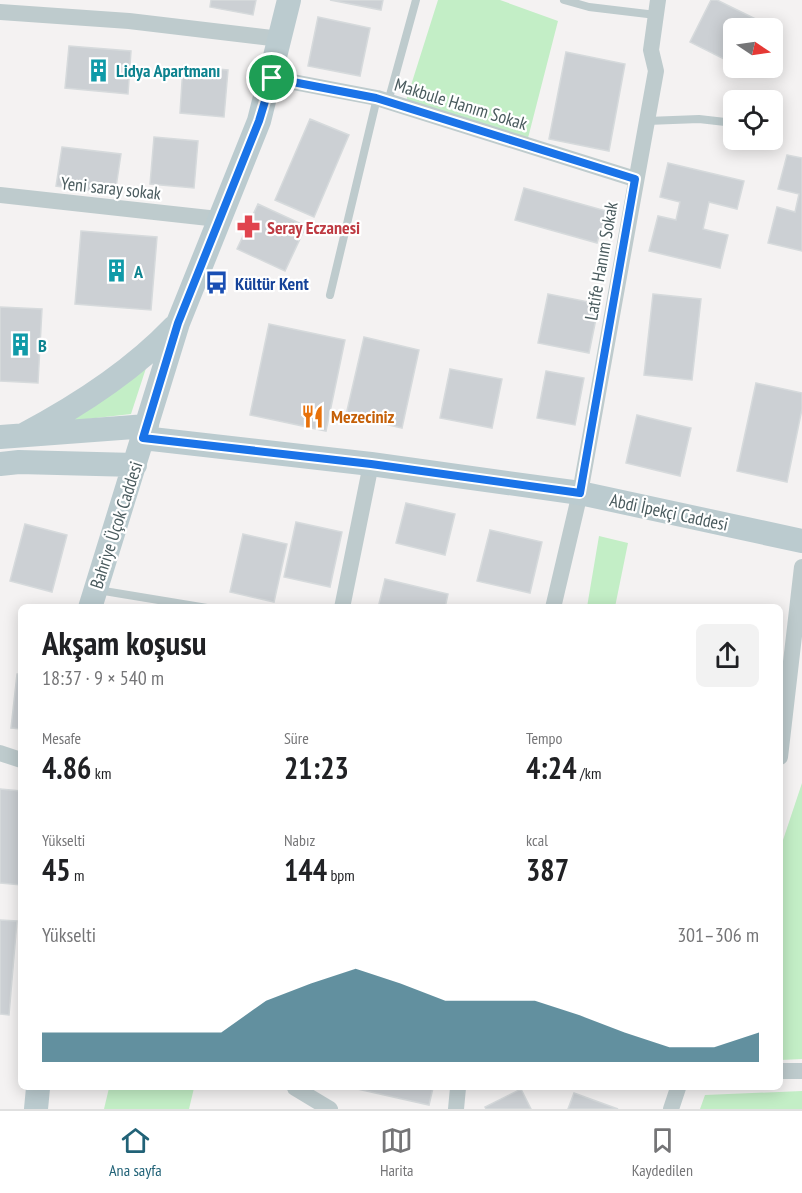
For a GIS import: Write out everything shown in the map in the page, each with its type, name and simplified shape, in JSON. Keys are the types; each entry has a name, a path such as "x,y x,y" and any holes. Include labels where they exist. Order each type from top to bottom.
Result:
{"main road":[{"name":"Bahriye Üçok Caddesi","path":"93,599 178,323 259,121 272,78 289,0"},
{"path":"12,436 73,409 151,351 178,323"},
{"name":"Abdi İpekçi Caddesi","path":"12,436 145,432 580,493 802,541"},
{"path":"0,464 19,462 135,465"},
{"path":"36,1109 38,1090"}],"street":[{"name":"Latife Hanım Sokak","path":"554,604 580,493 656,71 651,50 657,8"},
{"path":"0,12 129,21 280,39"},
{"name":"Makbule Hanım Sokak","path":"272,78 382,100 635,179"},
{"name":"Yeni saray sokak","path":"0,195 218,219"},
{"path":"343,604 371,464"},
{"path":"783,731 802,567"},
{"path":"0,753 18,759"},
{"path":"783,1071 802,1071"},
{"path":"298,1090 330,1109"},
{"path":"456,1109 458,1090"},
{"path":"671,1109 677,1090"}],"lane":[{"path":"330,295 382,100 416,0"},
{"path":"564,0 589,7 657,8"},
{"path":"646,121 699,119 723,122"},
{"path":"93,599 156,604"}],"green space":[{"path":"438,0 500,0 558,21 528,138 406,101"},
{"path":"148,362 131,414 61,422"},
{"path":"599,536 628,543 616,604 588,604"},
{"path":"802,783 802,1059 783,1060 783,840"},
{"path":"109,1090 194,1090 189,1109 104,1109"},
{"path":"802,1091 802,1109 700,1109 705,1095"}],"building":[{"path":"211,0 256,0 253,15 210,7"},
{"path":"330,0 383,0 381,10"},
{"path":"711,0 717,0 754,18 723,18 723,58 690,42"},
{"path":"318,17 370,28 360,76 308,66"},
{"name":"Lidya Apartmanı","path":"69,46 131,51 128,94 65,88"},
{"path":"566,52 625,64 609,151 549,139"},
{"path":"183,66 228,70 224,117 180,113"},
{"path":"310,119 349,135 314,217 275,200"},
{"path":"154,137 198,141 194,188 150,184"},
{"path":"62,147 121,154 115,194 56,186"},
{"path":"787,155 802,158 802,251 768,243 777,207 795,212 799,194 778,189"},
{"path":"668,163 744,181 737,209 709,202 703,229 728,235 720,268 649,251 658,216 676,220 680,202 660,197"},
{"path":"524,188 606,211 597,243 515,220"},
{"path":"258,204 306,226 285,271 237,249"},
{"name":"A","path":"81,231 157,237 151,310 75,304"},
{"path":"548,294 599,304 589,353 538,343"},
{"path":"653,294 701,299 692,380 644,375"},
{"name":"B","path":"0,307 42,309 38,383 0,381"},
{"path":"269,324 345,340 326,431 250,415"},
{"path":"364,337 419,350 402,428 346,415"},
{"path":"450,369 502,379 492,428 440,418"},
{"path":"546,371 584,378 575,425 537,418"},
{"path":"756,383 802,393 802,409 787,482 737,471"},
{"path":"637,415 691,428 680,476 626,463"},
{"path":"406,503 455,514 445,555 396,543"},
{"path":"296,522 342,532 330,587 284,577"},
{"path":"25,524 67,535 52,592 10,581"},
{"path":"490,530 542,542 530,593 477,581"},
{"path":"243,534 287,544 274,602 230,592"},
{"path":"385,579 448,594 446,604 379,604"},
{"path":"17,674 18,674 18,729 11,728"},
{"path":"0,789 18,791 18,885 0,883"},
{"path":"0,920 17,921 9,1015 0,1014"},
{"path":"362,1090 433,1090 429,1105"},
{"path":"522,1090 531,1109 486,1109 485,1107"},
{"path":"574,1093 618,1109 568,1109"}],"place":[{"name":"Lidya Apartmanı","path":"98,70"},
{"name":"Seray Eczanesi","path":"249,227"},
{"name":"A","path":"116,271"},
{"name":"Kültür Kent","path":"217,283"},
{"name":"B","path":"20,345"},
{"name":"Mezeciniz","path":"313,416"}],"route":[{"path":"272,78 376,98 635,179 580,493 371,464 143,438 178,323 259,121 272,78"}]}
